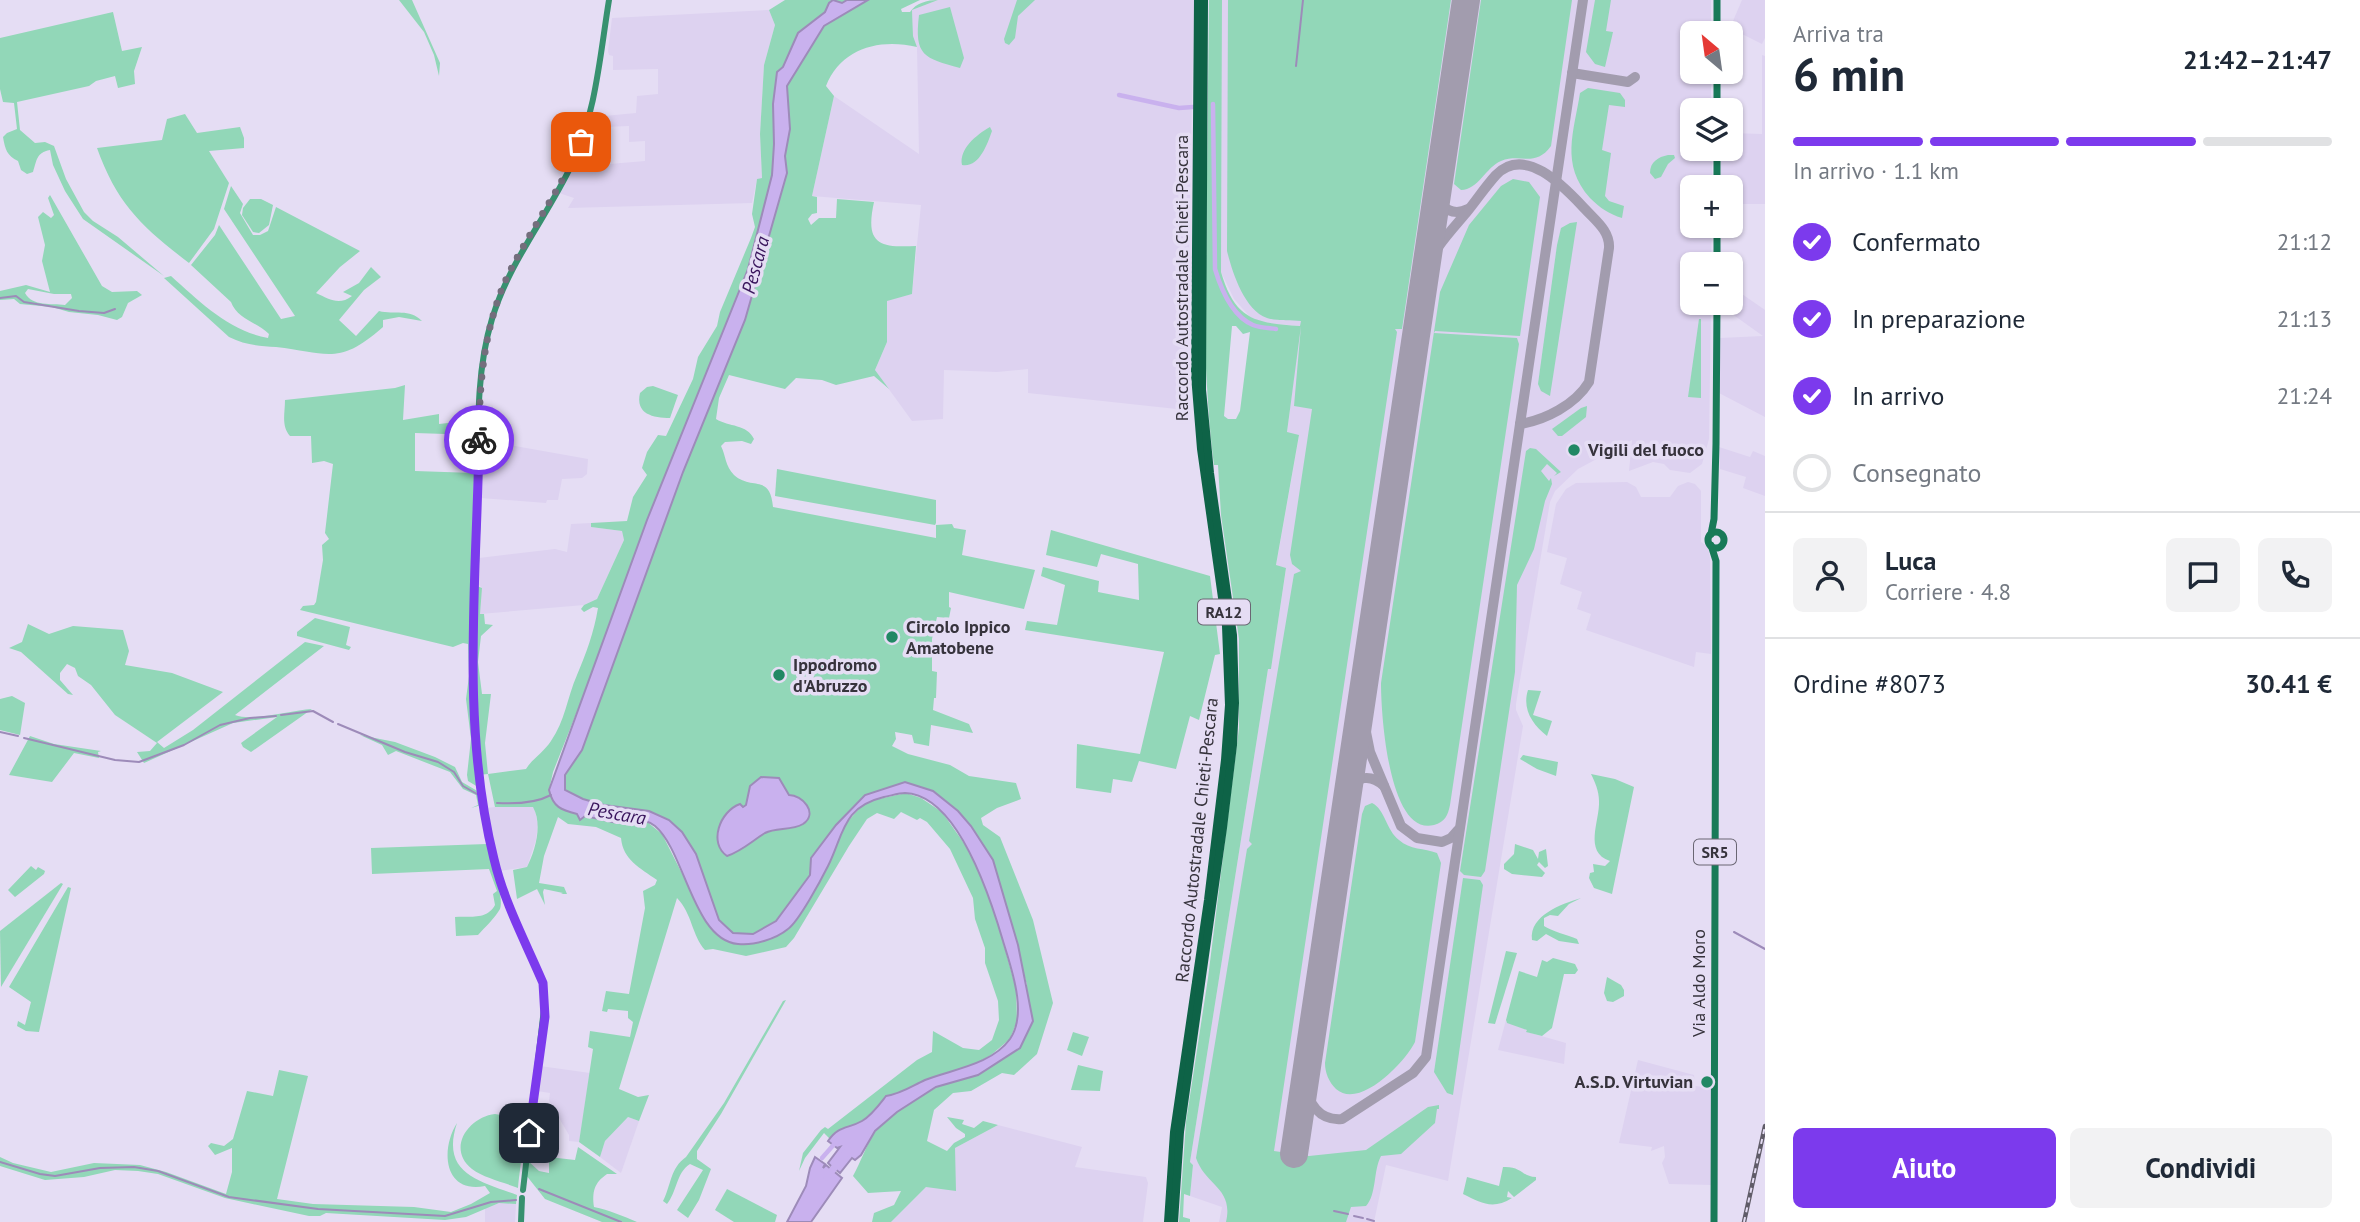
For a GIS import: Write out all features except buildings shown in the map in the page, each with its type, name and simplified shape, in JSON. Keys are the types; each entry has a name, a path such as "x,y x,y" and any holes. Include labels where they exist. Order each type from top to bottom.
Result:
{"highway":[{"name":"Raccordo Autostradale Chieti-Pescara","path":"1168,1222 1174,1132 1205,919 1225,760 1229,705 1226,626 1201,449 1195,375 1198,0"},
{"name":"Raccordo Autostradale Chieti-Pescara","path":"1174,1222 1180,1132 1216,881 1235,703 1233,635 1208,460 1201,383 1204,0"}],"main road":[{"path":"605,41 609,0"},
{"path":"1717,0 1717,21"},
{"path":"521,1222 545,1000 543,983 496,867 487,827 473,725 479,404 485,348 499,297 507,277 571,166 581,142 592,105 600,55 604,50 609,23 607,14"},
{"name":"SR5","path":"1715,533 1724,539 1715,546 1709,539 1715,533 1717,315"},
{"name":"Via Aldo Moro","path":"1714,1222 1715,546"}],"shaded area":[{"path":"938,0 1194,0 1186,410 1028,393 1028,369 997,372 944,370 943,419 912,421 875,370 887,342 887,300 912,294 921,205 812,196 834,96 919,154 917,47 913,36 912,10"},
{"path":"1222,0 1711,0 1711,21 1680,21 1680,84 1711,84 1711,98 1680,98 1680,161 1712,162 1712,175 1680,175 1680,238 1712,238 1711,252 1680,252 1680,315 1711,315 1709,439 1702,464 1690,473 1670,470 1664,464 1653,462 1629,471 1632,440 1578,469 1555,491 1550,502 1516,704 1523,726 1448,1181 1386,1165 1374,1222 1219,1222 1222,1207 1190,1196 1193,1165 1190,1162 1286,569 1276,566 1299,436 1287,433 1300,326 1264,323 1250,317 1234,299 1221,272"},
{"path":"1742,0 1765,0 1765,38 1762,44 1743,34 1743,21 1733,21"},
{"path":"769,10 775,25 764,65 760,134 762,178 757,179 752,203 568,208 574,198 559,193 571,170 594,171 598,165 645,161 645,141 629,142 629,126 604,127 604,116 636,113 637,96 658,94 658,69 613,70 613,56 609,55 608,51 612,18"},
{"path":"1762,55 1765,56 1765,204 1743,204 1743,175 1721,175 1721,161 1743,161 1743,133 1762,134"},
{"path":"1743,295 1765,310 1765,417 1719,393 1720,338 1763,336 1734,315 1743,315"},
{"path":"498,443 588,459 587,474 582,478 562,479 558,500 547,500 546,503 480,498 479,471 487,470"},
{"path":"1719,447 1750,457 1753,451 1765,456 1765,496 1743,488 1746,477 1720,469"},
{"path":"1627,482 1636,487 1641,497 1670,497 1678,486 1688,482 1695,484 1701,491 1701,542 1708,547 1710,558 1711,654 1696,652 1694,667 1586,630 1591,614 1577,609 1582,592 1560,584 1567,558 1547,552 1556,504 1566,489 1576,483"},
{"path":"591,523 591,527 622,531 624,540 597,599 584,605 480,614 479,599 482,588 479,585 479,558 555,549 567,552 571,524"},
{"path":"534,807 538,824 527,867 499,871 486,808"},
{"path":"1506,1020 1527,1032 1566,1043 1564,1064 1498,1050"},
{"path":"1638,1060 1694,1075 1695,1086 1713,1088 1712,1185 1669,1184 1662,1163 1665,1157 1664,1146 1651,1151 1652,1147 1619,1143"},
{"path":"540,1066 590,1073 579,1142 569,1141 569,1135 549,1101 550,1093 537,1091"},
{"path":"628,1117 639,1121 621,1173 600,1157 605,1141"},
{"path":"998,1125 1082,1147 1075,1167 1146,1177 1148,1183 1143,1222 891,1222 926,1187 955,1152 955,1148"},
{"path":"511,1202 516,1204 515,1222 485,1222 485,1208"}],"green space":[{"path":"399,0 412,0 440,63 439,76 424,32"},
{"path":"785,0 834,0 829,3 825,12 798,33 774,144 772,175 748,269 647,520 595,666 553,772 549,790 585,816 617,823 625,817 646,821 662,834 702,913 737,944 757,942 789,929 828,865 842,828 865,802 906,793 921,798 942,812 973,856 990,895 1016,989 1017,1021 1010,1039 991,1055 973,1065 933,1077 898,1094 886,1096 865,1120 841,1130 830,1139 824,1133 805,1158 799,1171 803,1153 821,1130 825,1127 828,1129 917,1060 932,1052 933,1031 963,1048 979,1050 992,1040 999,1020 998,1001 985,963 985,948 975,919 973,898 950,849 927,822 920,818 917,820 901,812 894,819 877,813 867,819 786,947 746,956 713,949 705,950 686,910 677,898 619,1089 638,1097 649,1095 639,1121 628,1117 605,1141 600,1157 579,1142 593,1049 588,1047 590,1031 630,1037 633,1022 628,1018 628,1011 602,1011 606,991 629,994 645,908 643,891 655,885 657,880 629,858 621,838 596,827 568,824 558,817 544,856 539,883 564,887 567,894 544,889 545,905 537,889 517,899 513,870 527,867 530,861 537,838 536,814 533,807 495,807 488,774 526,769 556,733 589,643 598,608 593,607 584,612 581,609 597,599 624,540 622,531 591,527 591,523 627,521 633,497 647,475 642,468 647,452 658,435 666,436 693,379 698,357 717,326 720,312 751,238 755,227 752,214 757,179 762,178 760,134 764,65 775,25 769,10"},
{"path":"868,0 920,0 901,9 902,12 910,12 915,6 922,3 938,0 912,10 913,36 917,47 889,44 863,49 841,63 833,73 826,86 834,96 812,196 817,197 817,213 808,219 811,225 819,218 836,218 837,199 874,202 871,226 877,240 892,246 916,246 912,294 887,301 887,342 875,370 889,389 874,376 836,385 822,380 796,378 785,389 729,375 719,398 716,419 751,434 754,439 751,444 742,441 725,442 721,446 731,472 741,480 764,486 771,497 773,507 936,538 936,525 952,524 954,528 966,530 962,555 1035,570 1024,609 949,592 949,618 937,617 932,639 932,671 937,672 933,710 969,724 973,733 931,725 929,746 914,743 912,735 895,732 896,739 892,746 908,754 950,765 969,776 1016,783 1021,799 997,808 981,818 983,825 1000,837 1033,920 1053,1003 1037,1054 1014,1075 1002,1073 971,1091 953,1093 934,1110 927,1141 947,1151 965,1137 965,1134 947,1117 964,1120 962,1124 974,1128 983,1121 998,1125 955,1148 956,1191 926,1187 891,1222 872,1222 874,1213 894,1205 901,1191 868,1193 853,1176 875,1132 901,1108 963,1074 1019,1048 1027,985 993,860 971,826 958,811 933,791 906,782 865,795 836,825 810,875 776,921 753,934 733,933 719,920 696,854 682,832 669,820 583,799 565,790 565,775 582,750 683,472 745,320 787,173 785,157 790,129 787,86 824,26"},
{"path":"1017,0 1035,0 1018,16 1015,38 1009,45 1004,39"},
{"path":"1209,0 1222,0 1221,272 1233,300 1249,316 1271,323 1300,326 1301,321 1267,318 1252,307 1240,289 1227,251 1228,0 1451,0 1402,329 1395,329 1397,332 1274,1151 1309,1156 1366,1150 1428,1107 1439,1105 1439,1109 1435,1123 1401,1154 1381,1156 1369,1201 1366,1206 1351,1207 1346,1222 1226,1222 1226,1201 1196,1158 1247,849 1252,844 1249,841 1294,574 1301,571 1292,564 1290,555 1312,409 1294,406 1301,326 1287,432 1299,435 1276,565 1286,568 1190,1162 1193,1165 1190,1196 1184,1194 1183,1217 1190,1219 1190,1222 1179,1222 1186,1122 1208,978 1239,728 1239,639 1221,515 1218,465 1214,465 1212,451 1205,349","holes":["1232,326 1236,326 1243,334 1250,332 1240,411 1236,419 1228,419 1224,416"]},
{"path":"1481,0 1572,0 1551,146 1545,153 1533,158 1501,161 1472,186 1461,190 1454,184"},
{"path":"1595,0 1611,0 1606,31 1613,32 1605,67 1595,64 1586,52"},
{"path":"950,7 964,58 960,68 930,58 920,47 918,39 919,15"},
{"path":"113,12 122,51 142,47 134,71 135,84 118,88 115,76 96,81 89,86 17,102 20,130 35,143 45,142 54,146 66,179 84,212 164,276 83,219 65,191 53,165 50,150 40,155 33,172 27,174 9,154 3,137 17,129 14,103 3,102 0,89 0,38"},
{"path":"1588,88 1620,93 1625,100 1625,107 1609,105 1602,150 1611,153 1605,196 1609,201 1624,206 1622,218 1597,205 1575,173 1572,160 1573,134 1580,93"},
{"path":"185,114 197,133 240,127 244,138 244,148 209,151 229,183 214,229 189,263 133,213 113,185 97,148 162,140 167,119"},
{"path":"990,127 992,131 982,154 973,163 962,165 966,148 974,138"},
{"path":"1668,155 1674,155 1675,158 1661,177 1655,179 1650,173 1651,166"},
{"path":"1513,179 1529,182 1540,197 1520,336 1434,333 1517,338 1519,344 1450,805 1441,822 1434,825 1419,823 1406,812 1390,769 1381,683 1440,292 1469,225 1501,186"},
{"path":"231,186 243,204 240,213 253,235 268,231 276,207 360,251 340,267 316,293 343,301 352,296 343,292 359,283 371,267 381,277 364,290 339,320 356,336 379,311 407,313 422,321 399,317 383,320 383,327 368,339 344,352 332,354 252,345 229,337 164,278 171,276 204,305 240,329 268,338 269,334 242,316 231,302 191,265 215,235 219,225 281,319 295,316 224,209"},
{"path":"50,195 102,286 112,292 137,291 142,295 128,303 122,317 117,320 52,307 20,304 14,299 0,300 0,291 26,285 50,292 42,261 45,245 38,217 43,212 51,218 54,215 48,198","holes":["28,289 71,294 72,298 65,305 43,304 25,293"]},
{"path":"250,199 261,199 273,205 269,225 259,233 253,232 242,215 243,208"},
{"path":"1577,222 1550,396 1541,391 1538,384 1557,245 1561,228"},
{"path":"1701,319 1701,398 1688,397"},
{"path":"405,385 403,420 439,414 439,424 475,420 476,435 415,433 415,471 474,473 472,584 482,588 480,614 484,614 485,624 493,625 481,636 478,662 482,694 491,694 485,743 488,774 478,775 478,787 468,781 471,739 466,699 469,676 468,644 453,647 300,610 303,606 314,605 316,602 323,560 322,545 329,539 325,533 333,464 324,461 312,463 311,436 290,436 287,432 284,424 285,400"},
{"path":"653,386 678,395 670,418 652,416 640,406 640,393"},
{"path":"1587,406 1586,417 1562,436 1558,436 1552,429 1581,408"},
{"path":"1530,448 1536,449 1561,472 1554,476 1557,473 1547,464 1541,471 1549,481 1551,478 1552,484 1545,501 1534,549 1517,585 1515,672 1485,871 1481,877 1464,875 1460,871 1526,451"},
{"path":"777,469 936,500 936,523 935,525 775,496"},
{"path":"1051,530 1210,576 1220,654 1215,655 1199,720 1190,716 1176,769 1139,761 1132,782 1113,779 1111,793 1076,788 1077,744 1140,754 1164,652 1025,630 1027,621 1057,625 1065,585 1041,576 1043,567 1099,581 1098,592 1139,600 1138,564 1101,554 1097,567 1046,555"},
{"path":"315,618 350,627 346,645 351,647 349,650 297,636 297,632"},
{"path":"28,624 49,634 73,626 123,630 129,651 125,665 172,673 223,692 157,742 164,748 193,730 305,642 324,646 235,715 252,717 312,709 251,752 241,743 277,717 233,723 144,763 137,752 150,751 157,743 115,715 91,685 78,676 75,668 67,664 60,673 60,680 73,695 68,694 21,652 9,648 22,642"},
{"path":"1528,690 1541,691 1533,715 1552,721 1547,736 1527,710"},
{"path":"12,696 25,703 20,735 0,730 0,699"},
{"path":"360,735 395,742 455,767 462,782 479,792 481,805 471,808 478,805 476,795 463,789 450,772 396,751 388,755 382,745"},
{"path":"30,736 54,744 101,751 98,752 99,758 74,753 52,782 9,775"},
{"path":"1523,755 1558,762 1556,776 1520,759"},
{"path":"1591,774 1615,779 1634,787 1612,894 1594,888 1589,878 1590,873 1594,872 1593,864 1605,866 1610,861 1597,851 1595,843 1599,797"},
{"path":"1372,803 1380,810 1399,840 1412,847 1437,853 1441,863 1415,1042 1402,1061 1381,1081 1369,1089 1346,1094 1331,1083 1325,1063 1362,814 1365,806"},
{"path":"487,844 501,903 498,912 478,935 456,936 455,917 483,915 492,910 495,905 493,894 497,891 489,869 372,874 371,848"},
{"path":"1515,844 1533,850 1538,859 1539,852 1546,849 1548,866 1545,868 1539,862 1537,865 1545,873 1542,877 1512,874 1504,869 1504,864 1514,854"},
{"path":"31,866 45,871 44,874 15,897 8,890"},
{"path":"1463,878 1480,880 1483,885 1453,1095 1447,1093 1434,1072"},
{"path":"63,884 1,987 0,931"},
{"path":"68,887 71,888 39,1032 26,1031 17,1026 18,1021 25,1025 31,1002 9,987"},
{"path":"1581,898 1569,904 1558,916 1550,915 1544,918 1544,926 1577,939 1579,944 1559,941 1546,934 1537,941 1532,940 1532,931 1541,917 1556,907"},
{"path":"1506,951 1517,953 1495,1024 1488,1023"},
{"path":"1553,958 1575,964 1578,970 1575,974 1564,974 1552,1028 1542,1036 1507,1023 1519,971 1537,977 1542,960 1547,962"},
{"path":"1607,977 1621,985 1624,990 1624,996 1613,1002 1607,1001 1604,993"},
{"path":"786,1000 697,1151 697,1159 711,1169 699,1200 688,1218 677,1210 703,1170 690,1164 685,1168 667,1204 663,1201 674,1172 724,1103"},
{"path":"1073,1032 1089,1037 1082,1056 1067,1050"},
{"path":"1078,1065 1103,1071 1100,1091 1071,1090"},
{"path":"279,1070 308,1076 277,1199 313,1204 414,1207 451,1212 471,1204 490,1193 485,1186 471,1187 461,1183 449,1168 448,1145 457,1123 453,1140 454,1154 459,1165 477,1180 517,1195 516,1204 499,1203 466,1217 445,1220 326,1213 309,1216 225,1198 158,1174 115,1170 84,1177 45,1180 0,1166 0,1157 51,1172 94,1163 140,1165 226,1194 232,1172 232,1148 215,1155 208,1146 211,1143 224,1146 233,1139 247,1091 273,1096"},
{"path":"495,1114 507,1117 520,1132 522,1154 518,1188 472,1169 464,1161 461,1152 461,1143 469,1127 485,1116"},
{"path":"578,1147 617,1174 607,1174 597,1184 594,1207 637,1222 602,1222 545,1199 526,1175 527,1160 539,1171 549,1173 549,1157 575,1160"},
{"path":"1503,1167 1514,1168 1536,1177 1536,1180 1514,1197 1508,1191 1507,1197 1512,1198 1499,1204 1481,1202 1463,1194 1467,1177 1499,1186"},
{"path":"727,1189 777,1215 775,1222 734,1222 715,1210"}],"water":[{"name":"Pescara","path":"833,0 842,3 847,0 868,0 824,26 787,86 790,129 785,156 787,173 745,320 683,472 582,750 565,775 565,790 583,799 604,805 649,811 669,820 682,832 696,854 719,920 733,933 753,934 776,921 810,875 811,858 836,825 865,795 905,782 933,791 958,811 971,826 993,860 1018,945 1033,1021 1020,1048 978,1075 936,1087 897,1112 875,1131 861,1155 855,1160 852,1158 840,1173 834,1168 842,1156 833,1168 828,1163 840,1147 837,1148 828,1141 836,1132 866,1119 886,1096 993,1055 1010,1039 1015,1028 1018,1017 1016,990 998,923 981,877 956,830 941,811 924,798 905,793 884,797 860,807 846,823 825,872 793,925 771,939 738,944 723,939 710,927 674,854 655,826 625,817 617,823 585,816 580,820 577,814 555,804 549,790 647,520 748,269 772,175 773,104 777,72 783,67 798,33 825,12"},
{"path":"761,777 779,778 789,795 799,798 807,805 808,820 798,826 765,833 727,856 721,850 717,836 722,820 733,808 740,804 743,807 746,805 750,786"},
{"path":"815,1157 825,1164 823,1168 826,1165 842,1178 811,1222 787,1222 806,1186"}],"waterway":[{"path":"1296,66 1303,0"},
{"path":"1119,95 1179,108 1193,107"},
{"path":"1213,104 1215,269 1224,293 1239,315 1253,325 1276,329"},
{"path":"0,298 16,296 24,302 79,311 104,313 115,309"},
{"path":"281,715 313,711 333,722"},
{"path":"24,738 115,760 139,762 184,745 220,725 250,718 276,716"},
{"path":"338,724 405,752 438,762 454,772 463,786 477,794"},
{"path":"0,732 18,736"},
{"path":"497,803 539,800 551,795"},
{"path":"1734,932 1765,949"},
{"path":"822,1158 837,1141"},
{"name":"Pescara","path":"827,1177 848,1150"},
{"path":"0,1162 55,1176 100,1168 134,1167 158,1171 229,1197 318,1209 445,1216 491,1202 516,1200"},
{"path":"539,1189 621,1222"},
{"path":"1334,1211 1348,1214"},
{"path":"1354,1216 1363,1218"},
{"path":"1367,1219 1374,1221"}],"taxiway":[{"path":"1305,1083 1312,1104 1321,1114 1342,1119 1413,1073 1426,1057 1583,0"},
{"path":"1572,73 1628,82 1635,77"},
{"path":"1425,275 1442,242 1496,175 1508,167 1520,164 1545,173 1556,181 1605,231 1609,248 1589,382 1576,398 1559,410 1520,424"},
{"path":"1437,194 1445,208 1453,212 1468,209"},
{"path":"1364,685 1364,722 1370,752 1401,826 1417,838 1442,842 1451,838 1458,830"},
{"path":"1348,792 1355,782 1364,778 1374,779 1384,786"}],"runway":[{"path":"1294,1154 1466,0"}],"railway":[{"path":"1744,1222 1765,1126"}],"way so far":[{"path":"479,440 479,404 485,348 499,297 507,277 571,166 581,142"}],"place":[{"name":"Vigili del fuoco","path":"1574,450"},
{"name":"Circolo Ippico Amatobene","path":"892,637"},
{"name":"Ippodromo d'Abruzzo","path":"779,675"},
{"name":"A.S.D. Virtuvian","path":"1707,1082"}],"route":[{"path":"479,440 473,725 487,827 496,867 501,885 543,983 545,1017 529,1133"}]}
